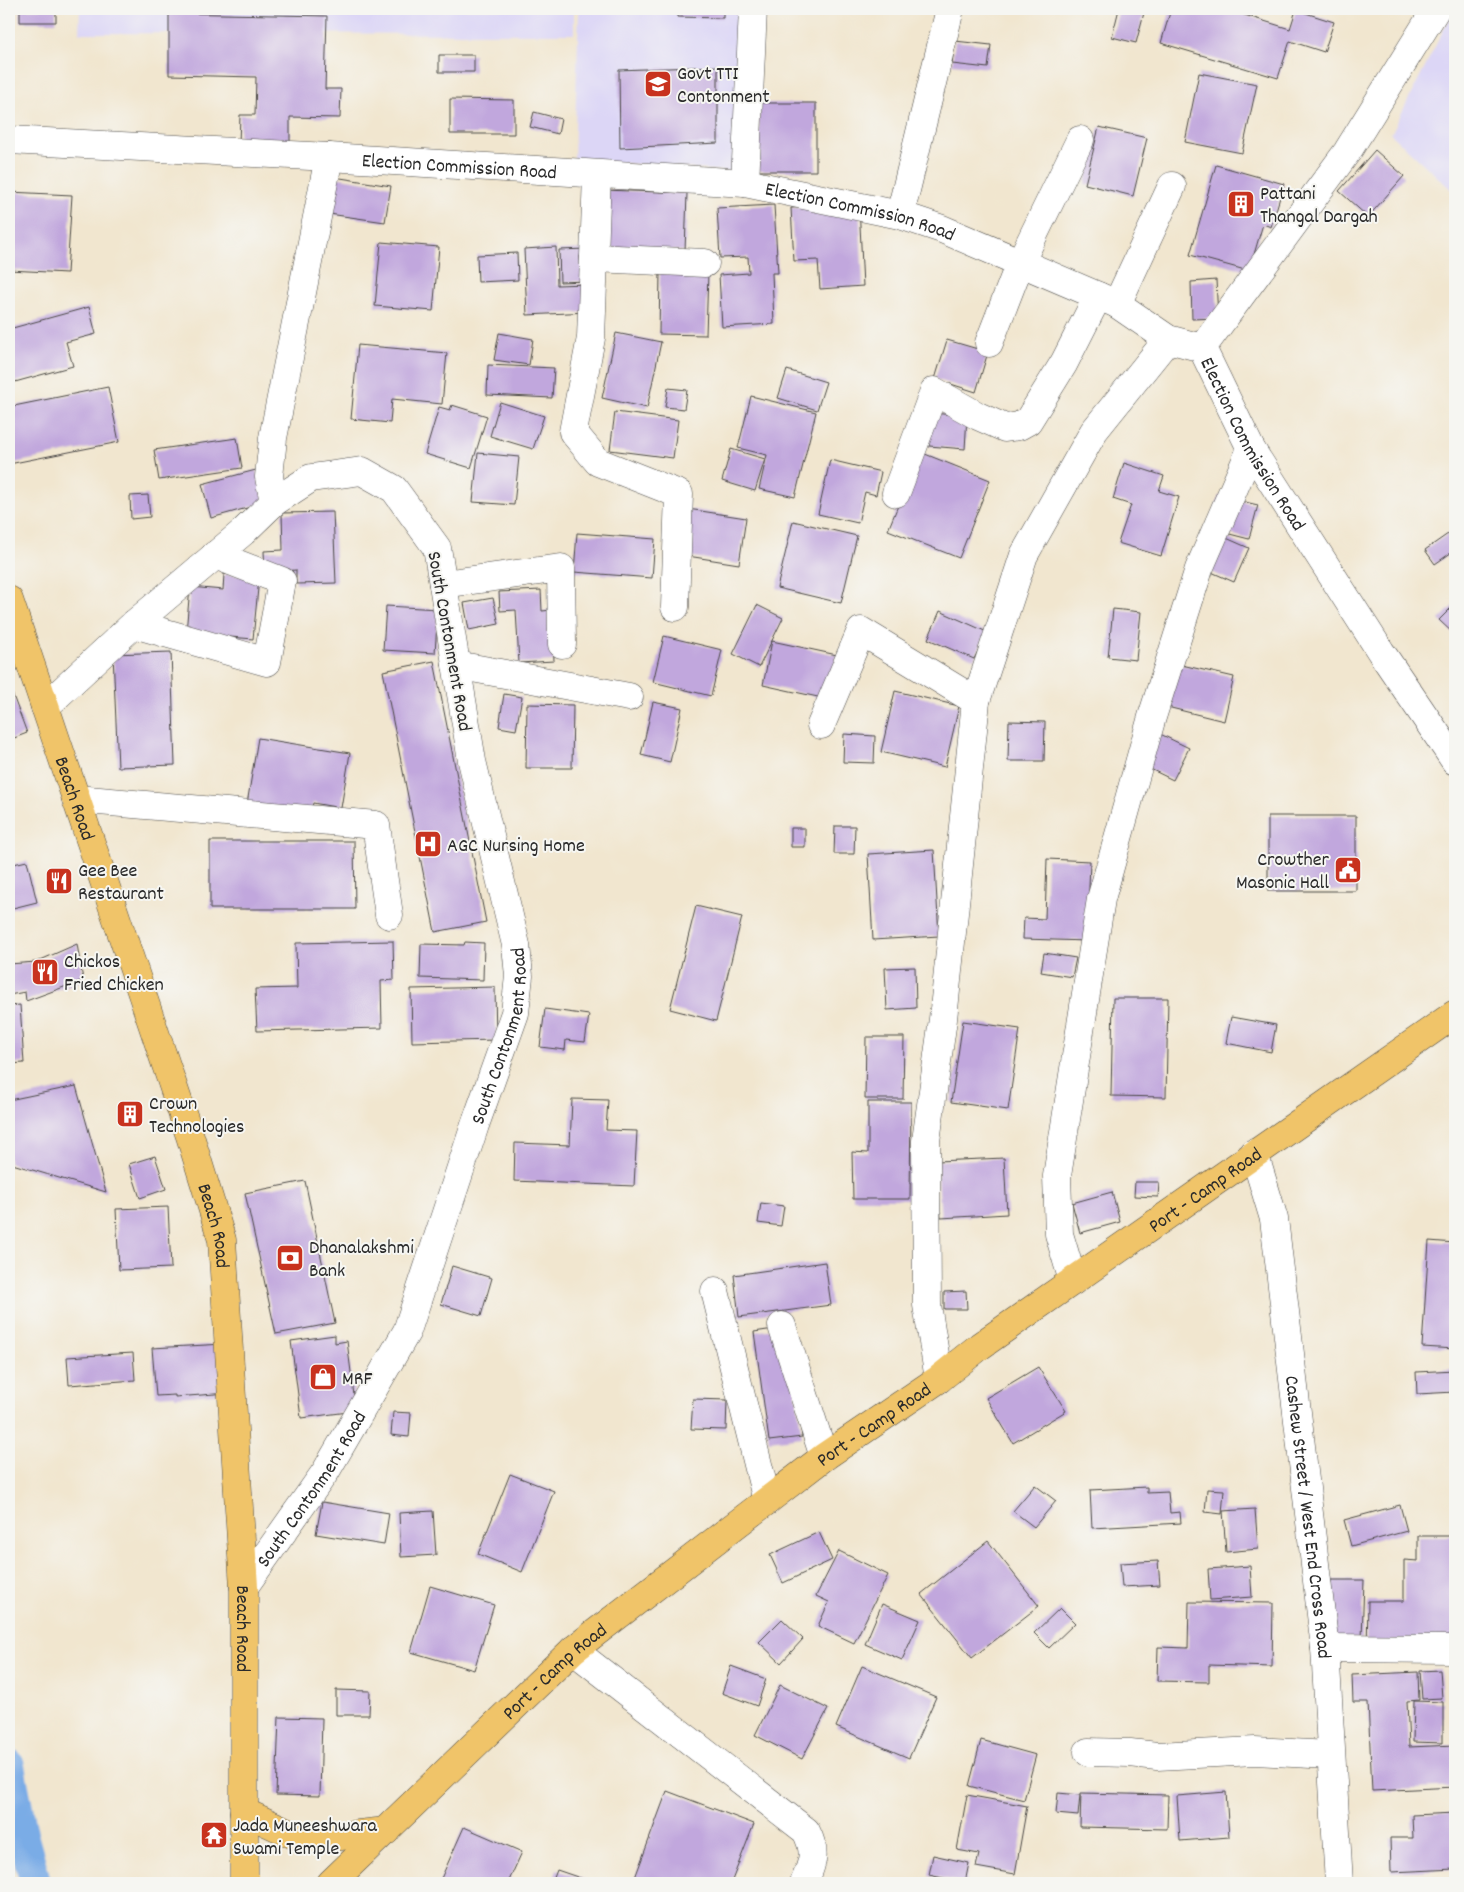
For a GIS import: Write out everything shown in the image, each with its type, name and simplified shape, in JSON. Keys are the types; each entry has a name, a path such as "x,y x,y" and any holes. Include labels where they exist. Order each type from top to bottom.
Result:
{"main road":[{"name":"Beach Road","path":"9,600 183,1118 222,1240 244,1586 244,1883"},
{"name":"Port - Camp Road","path":"331,1883 573,1650 824,1457 939,1379 980,1346 1073,1280 1455,1014"},
{"path":"244,1812 305,1840 386,1831"}],"street":[{"path":"745,183 752,9"},
{"path":"900,215 950,9"},
{"path":"1202,348 1348,152 1436,9"},
{"name":"Election Commission Road","path":"9,140 329,157 745,183 900,215 942,229 1108,300 1168,339 1202,348 1251,449 1381,652 1455,761"},
{"path":"988,343 1020,263 1080,140"},
{"path":"274,502 269,477 273,438 329,157"},
{"path":"596,174 591,338 573,432 598,462 679,494 675,607"},
{"path":"896,493 934,391 978,416 1005,428 1019,426 1028,421 1064,363 1108,300 1172,186"},
{"path":"594,258 705,263"},
{"path":"939,1379 927,1304 926,1141 943,1019 976,701 1024,555 1094,431 1168,339"},
{"path":"1073,1280 1059,1234 1057,1176 1101,899 1152,716 1199,569 1251,449"},
{"name":"South Contonment Road","path":"45,707 134,624 215,556 274,502 311,478 362,471 394,488 438,548 472,761 516,945 519,976 515,1013 475,1125 407,1330 326,1472 244,1586"},
{"path":"134,624 267,662 282,581 215,556"},
{"path":"443,584 561,568 562,644"},
{"path":"821,725 861,631 976,701"},
{"path":"456,665 629,697"},
{"path":"76,799 376,825 389,915"},
{"name":"Cashew Street / West End Cross Road","path":"1254,1153 1274,1219 1324,1648 1339,1883"},
{"path":"715,1291 767,1501"},
{"path":"782,1326 824,1457"},
{"path":"1324,1648 1455,1649"},
{"path":"573,1650 806,1831 812,1844 813,1862 804,1883"},
{"path":"1088,1752 1130,1752 1157,1756 1256,1751 1330,1756"}],"shaded area":[{"path":"80,9 574,9 574,34 79,33"},
{"name":"Govt TTI Contonment","path":"579,9 741,9 736,172 574,159"},
{"path":"1455,9 1455,193 1391,134"}],"building":[{"path":"20,9 56,9 56,22 20,22"},
{"path":"678,9 723,9 723,18 678,17"},
{"path":"1119,9 1145,9 1136,43 1112,37"},
{"path":"1171,9 1225,9 1290,29 1296,10 1334,22 1324,52 1290,41 1278,78 1161,43"},
{"path":"169,13 327,16 325,89 341,89 340,118 290,117 290,144 239,144 240,115 255,115 256,77 169,75"},
{"path":"955,41 991,45 988,68 952,64"},
{"path":"439,55 474,55 474,72 439,72"},
{"path":"718,66 718,143 620,148 619,70"},
{"path":"1199,73 1257,84 1242,153 1185,142"},
{"path":"450,99 514,100 514,134 450,134"},
{"path":"759,103 816,103 816,171 759,171"},
{"path":"534,112 561,119 558,134 530,127"},
{"path":"1099,127 1147,138 1133,196 1085,184"},
{"path":"1375,150 1404,176 1368,217 1339,191"},
{"name":"Pattani Thangal Dargah","path":"1216,165 1284,184 1271,227 1263,224 1249,271 1190,255"},
{"path":"334,177 391,186 385,222 329,214"},
{"path":"603,190 687,193 685,251 601,248"},
{"path":"9,192 72,195 67,273 9,270"},
{"path":"774,205 778,273 772,273 774,324 722,327 719,275 749,273 748,257 720,258 717,208"},
{"path":"859,205 863,286 820,289 818,260 794,261 791,208"},
{"path":"381,242 439,247 433,311 375,306"},
{"path":"556,247 557,285 587,284 588,312 527,315 524,249"},
{"path":"587,249 588,281 560,282 559,250"},
{"path":"517,253 518,280 478,282 477,255"},
{"path":"660,272 708,273 706,335 659,334"},
{"path":"1216,280 1218,318 1192,319 1191,282"},
{"path":"89,307 96,334 66,342 73,366 15,382 9,358 9,329"},
{"path":"499,333 533,339 529,365 494,360"},
{"path":"616,333 661,342 647,408 602,398"},
{"path":"947,340 988,352 976,392 935,379"},
{"path":"358,345 447,353 442,404 392,399 390,423 351,419"},
{"path":"488,365 554,368 552,398 487,395"},
{"path":"787,370 826,382 817,410 778,398"},
{"path":"108,387 119,442 9,464 9,407"},
{"path":"668,388 687,390 684,409 665,407"},
{"path":"751,396 816,412 795,497 759,489 767,455 738,448"},
{"path":"500,402 544,416 533,449 490,436"},
{"path":"452,405 487,416 471,468 425,454 439,407 450,410"},
{"path":"615,412 678,420 673,458 610,450"},
{"path":"931,413 967,416 965,449 929,446"},
{"path":"237,438 242,468 159,480 154,450"},
{"path":"731,449 765,459 755,491 722,481"},
{"path":"920,452 990,480 959,558 888,530"},
{"path":"478,453 519,457 514,505 473,502"},
{"path":"830,460 881,472 876,495 865,492 858,523 818,514"},
{"path":"1124,463 1164,476 1159,491 1179,497 1161,556 1118,543 1131,505 1113,499"},
{"path":"256,470 265,503 211,518 202,484"},
{"path":"148,495 150,517 131,519 130,496"},
{"path":"1219,496 1258,505 1249,539 1210,529"},
{"path":"688,509 746,518 739,564 681,555"},
{"path":"333,512 336,583 296,584 296,570 265,572 264,551 283,550 282,513"},
{"path":"793,521 857,536 841,603 777,588"},
{"path":"1455,529 1455,550 1435,564 1425,550"},
{"path":"577,533 655,539 652,578 574,572"},
{"path":"1215,533 1249,548 1234,582 1200,567"},
{"path":"224,574 259,578 253,639 186,633 190,587 223,590"},
{"path":"541,590 542,611 552,610 554,661 519,663 516,610 500,611 499,592"},
{"path":"493,598 499,624 469,630 464,603"},
{"path":"1455,604 1455,635 1439,620"},
{"path":"757,605 783,618 759,667 733,654"},
{"path":"386,606 438,609 435,653 383,650"},
{"path":"1113,609 1141,612 1136,660 1108,657"},
{"path":"940,611 987,632 974,659 928,639"},
{"path":"664,636 722,650 711,696 653,682"},
{"path":"772,641 837,655 827,699 763,685"},
{"path":"171,652 175,765 118,767 113,654"},
{"path":"434,661 486,922 435,932 383,671"},
{"path":"1173,663 1234,677 1224,721 1163,706"},
{"path":"9,685 27,733 9,740"},
{"path":"895,691 959,706 945,767 881,752"},
{"path":"504,694 522,697 516,730 499,727"},
{"path":"653,702 682,708 670,762 641,755"},
{"path":"527,704 573,705 572,768 526,768"},
{"path":"1009,721 1045,722 1044,761 1008,761"},
{"path":"1156,732 1189,748 1173,780 1140,764"},
{"path":"844,734 875,736 874,763 843,762"},
{"path":"258,738 350,753 341,808 313,803 310,815 247,804"},
{"path":"1268,816 1356,816 1356,891 1268,891"},
{"path":"835,826 855,826 854,854 834,854"},
{"path":"791,828 805,828 805,847 791,847"},
{"path":"210,841 354,841 355,909 210,909"},
{"path":"934,850 939,936 873,940 868,854"},
{"path":"1047,859 1090,861 1087,941 1023,939 1024,918 1045,919"},
{"path":"27,861 37,902 9,909 9,865"},
{"path":"696,906 742,917 716,1021 670,1009"},
{"path":"393,941 394,980 381,981 382,1028 257,1031 255,989 297,988 296,943"},
{"path":"465,942 484,943 483,980 420,978 421,944 464,945"},
{"name":"Chickos Fried Chicken","path":"77,944 83,980 26,1001 25,992 9,995 9,964 36,962"},
{"path":"1044,953 1076,958 1072,977 1041,972"},
{"path":"915,967 916,1008 887,1010 885,968"},
{"path":"495,987 496,1040 412,1042 411,989"},
{"path":"1113,998 1168,998 1166,1097 1111,1096"},
{"path":"20,1005 24,1063 9,1064 9,1006"},
{"path":"545,1009 589,1015 585,1042 566,1040 565,1050 540,1047"},
{"path":"1231,1017 1276,1025 1271,1052 1226,1043"},
{"path":"963,1021 1020,1029 1008,1110 951,1102"},
{"path":"866,1037 904,1037 903,1099 865,1099"},
{"path":"76,1086 106,1192 9,1163 9,1100"},
{"path":"572,1099 608,1100 606,1130 637,1131 634,1186 514,1181 515,1143 570,1145"},
{"path":"868,1102 911,1102 910,1199 853,1199 852,1152 868,1153"},
{"name":"Crown Technologies","path":"133,1109 137,1115 126,1119 124,1112"},
{"path":"155,1156 166,1189 140,1198 129,1164"},
{"path":"1004,1158 1007,1214 941,1218 937,1161"},
{"name":"Dhanalakshmi Bank","path":"305,1181 335,1323 276,1334 245,1193"},
{"path":"1135,1182 1159,1182 1158,1197 1134,1196"},
{"path":"1112,1192 1120,1222 1080,1233 1072,1203"},
{"path":"761,1203 784,1206 781,1226 758,1223"},
{"path":"168,1207 171,1268 119,1270 116,1209"},
{"path":"1429,1241 1455,1243 1455,1349 1422,1347"},
{"path":"825,1262 831,1305 739,1317 734,1275"},
{"path":"452,1266 492,1278 481,1316 441,1304"},
{"path":"966,1291 967,1309 944,1309 944,1292"},
{"path":"787,1327 802,1437 769,1441 754,1332"},
{"name":"MRF","path":"335,1335 335,1343 347,1341 356,1411 301,1418 291,1341"},
{"path":"224,1344 228,1393 175,1397 175,1395 156,1396 152,1348"},
{"path":"133,1353 135,1380 69,1385 67,1357"},
{"path":"1038,1367 1066,1411 1013,1443 986,1398"},
{"path":"1455,1370 1455,1392 1417,1394 1416,1372"},
{"path":"693,1399 727,1400 726,1430 691,1429"},
{"path":"393,1412 411,1413 409,1437 391,1435"},
{"path":"510,1474 554,1491 522,1572 478,1554"},
{"path":"1035,1485 1056,1501 1034,1527 1013,1511"},
{"path":"1147,1487 1147,1493 1168,1492 1170,1513 1180,1512 1181,1523 1092,1528 1090,1490"},
{"path":"1207,1489 1224,1490 1222,1514 1205,1512"},
{"path":"322,1502 389,1513 384,1545 316,1534"},
{"path":"1400,1505 1407,1531 1351,1546 1344,1520"},
{"path":"1255,1509 1258,1549 1226,1552 1223,1511"},
{"path":"433,1511 436,1555 401,1557 399,1513"},
{"path":"819,1532 832,1560 783,1583 770,1555"},
{"path":"1418,1536 1455,1536 1455,1652 1367,1651 1368,1601 1404,1601 1404,1560 1418,1561"},
{"path":"988,1541 1039,1606 972,1658 921,1594"},
{"path":"839,1551 888,1575 854,1643 818,1626 829,1602 816,1596"},
{"path":"1158,1561 1160,1585 1122,1587 1120,1563"},
{"path":"1250,1566 1252,1597 1210,1600 1208,1569"},
{"path":"1331,1580 1364,1580 1362,1639 1329,1638"},
{"path":"430,1586 494,1605 474,1670 411,1652"},
{"path":"1189,1602 1273,1603 1272,1667 1209,1665 1209,1682 1157,1681 1158,1647 1188,1648"},
{"path":"882,1604 920,1620 902,1660 865,1644"},
{"path":"1060,1608 1075,1623 1049,1648 1034,1633"},
{"path":"782,1619 803,1639 781,1663 759,1642"},
{"path":"731,1666 766,1679 757,1706 722,1693"},
{"path":"862,1666 936,1697 909,1758 836,1727"},
{"path":"1440,1670 1442,1698 1422,1699 1420,1671"},
{"path":"1418,1672 1419,1700 1407,1701 1409,1747 1455,1745 1455,1787 1372,1791 1368,1702 1353,1702 1352,1675"},
{"path":"780,1685 828,1709 802,1759 755,1735"},
{"path":"336,1690 370,1691 369,1715 336,1715"},
{"path":"1414,1701 1443,1702 1443,1743 1413,1742"},
{"path":"279,1717 322,1718 320,1796 276,1795"},
{"path":"981,1740 1036,1755 1024,1800 969,1786"},
{"path":"667,1791 754,1824 731,1883 633,1883"},
{"path":"1226,1792 1229,1837 1180,1841 1177,1796"},
{"path":"1058,1793 1080,1795 1078,1816 1056,1814"},
{"path":"1081,1793 1168,1795 1167,1829 1080,1827"},
{"path":"967,1795 1027,1806 1015,1874 976,1867 979,1854 957,1850"},
{"path":"1455,1813 1455,1869 1391,1872 1390,1838 1413,1838 1412,1815"},
{"path":"464,1827 522,1852 508,1883 439,1883"},
{"path":"933,1855 969,1863 965,1883 929,1875"},
{"path":"557,1870 595,1883 552,1883"}],"waterway":[{"path":"9,1764 23,1837 36,1883"}],"place":[{"name":"Govt TTI Contonment","path":"658,84"},
{"name":"Pattani Thangal Dargah","path":"1241,204"},
{"name":"AGC Nursing Home","path":"428,844"},
{"name":"Crowther Masonic Hall","path":"1348,870"},
{"name":"Gee Bee Restaurant","path":"59,881"},
{"name":"Chickos Fried Chicken","path":"45,972"},
{"name":"Crown Technologies","path":"130,1114"},
{"name":"Dhanalakshmi Bank","path":"290,1258"},
{"name":"MRF","path":"323,1377"},
{"name":"Jada Muneeshwara Swami Temple","path":"214,1835"}]}
